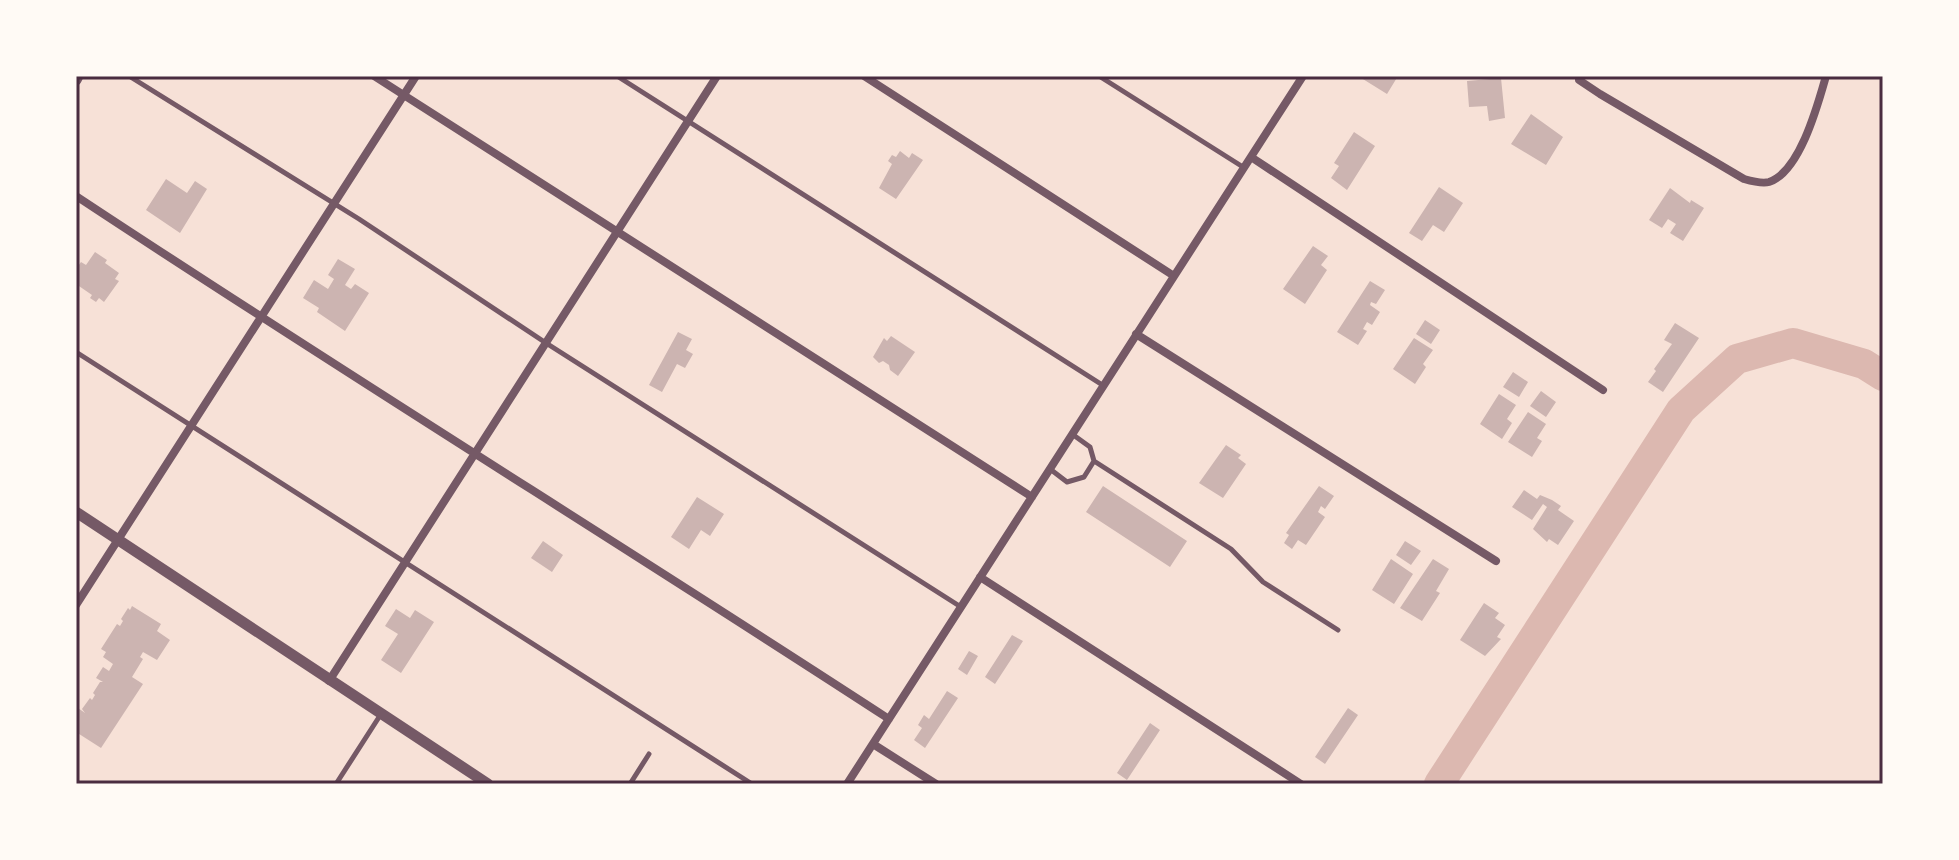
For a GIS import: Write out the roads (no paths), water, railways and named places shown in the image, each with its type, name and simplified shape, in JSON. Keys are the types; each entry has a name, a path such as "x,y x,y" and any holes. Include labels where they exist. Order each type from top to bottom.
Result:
{"street":[{"path":"374,76 1032,497"},
{"path":"76,605 416,76"},
{"path":"329,681 717,76"},
{"path":"864,76 1174,276"},
{"path":"847,784 1303,76"},
{"path":"1579,78 1744,179 1766,184 1779,177 1792,162 1815,112 1826,76"},
{"path":"1251,157 1603,390"},
{"path":"76,196 260,318 476,452 889,719"},
{"path":"1136,334 1496,561"},
{"path":"76,512 488,784"},
{"path":"980,577 1301,784"},
{"path":"873,744 936,784"}],"lane":[{"path":"129,76 359,219 546,343 961,607"},
{"path":"617,76 1104,386"},
{"path":"1099,76 1244,167"},
{"path":"76,352 752,784"},
{"path":"1072,434 1090,447 1094,461 1231,549 1263,582 1338,630"},
{"path":"1050,469 1067,482 1084,477 1094,461"},
{"path":"336,784 381,714"},
{"path":"630,784 649,754"}],"waterway":[{"path":"1439,784 1681,410 1737,359 1793,343 1864,364 1883,376"}]}
